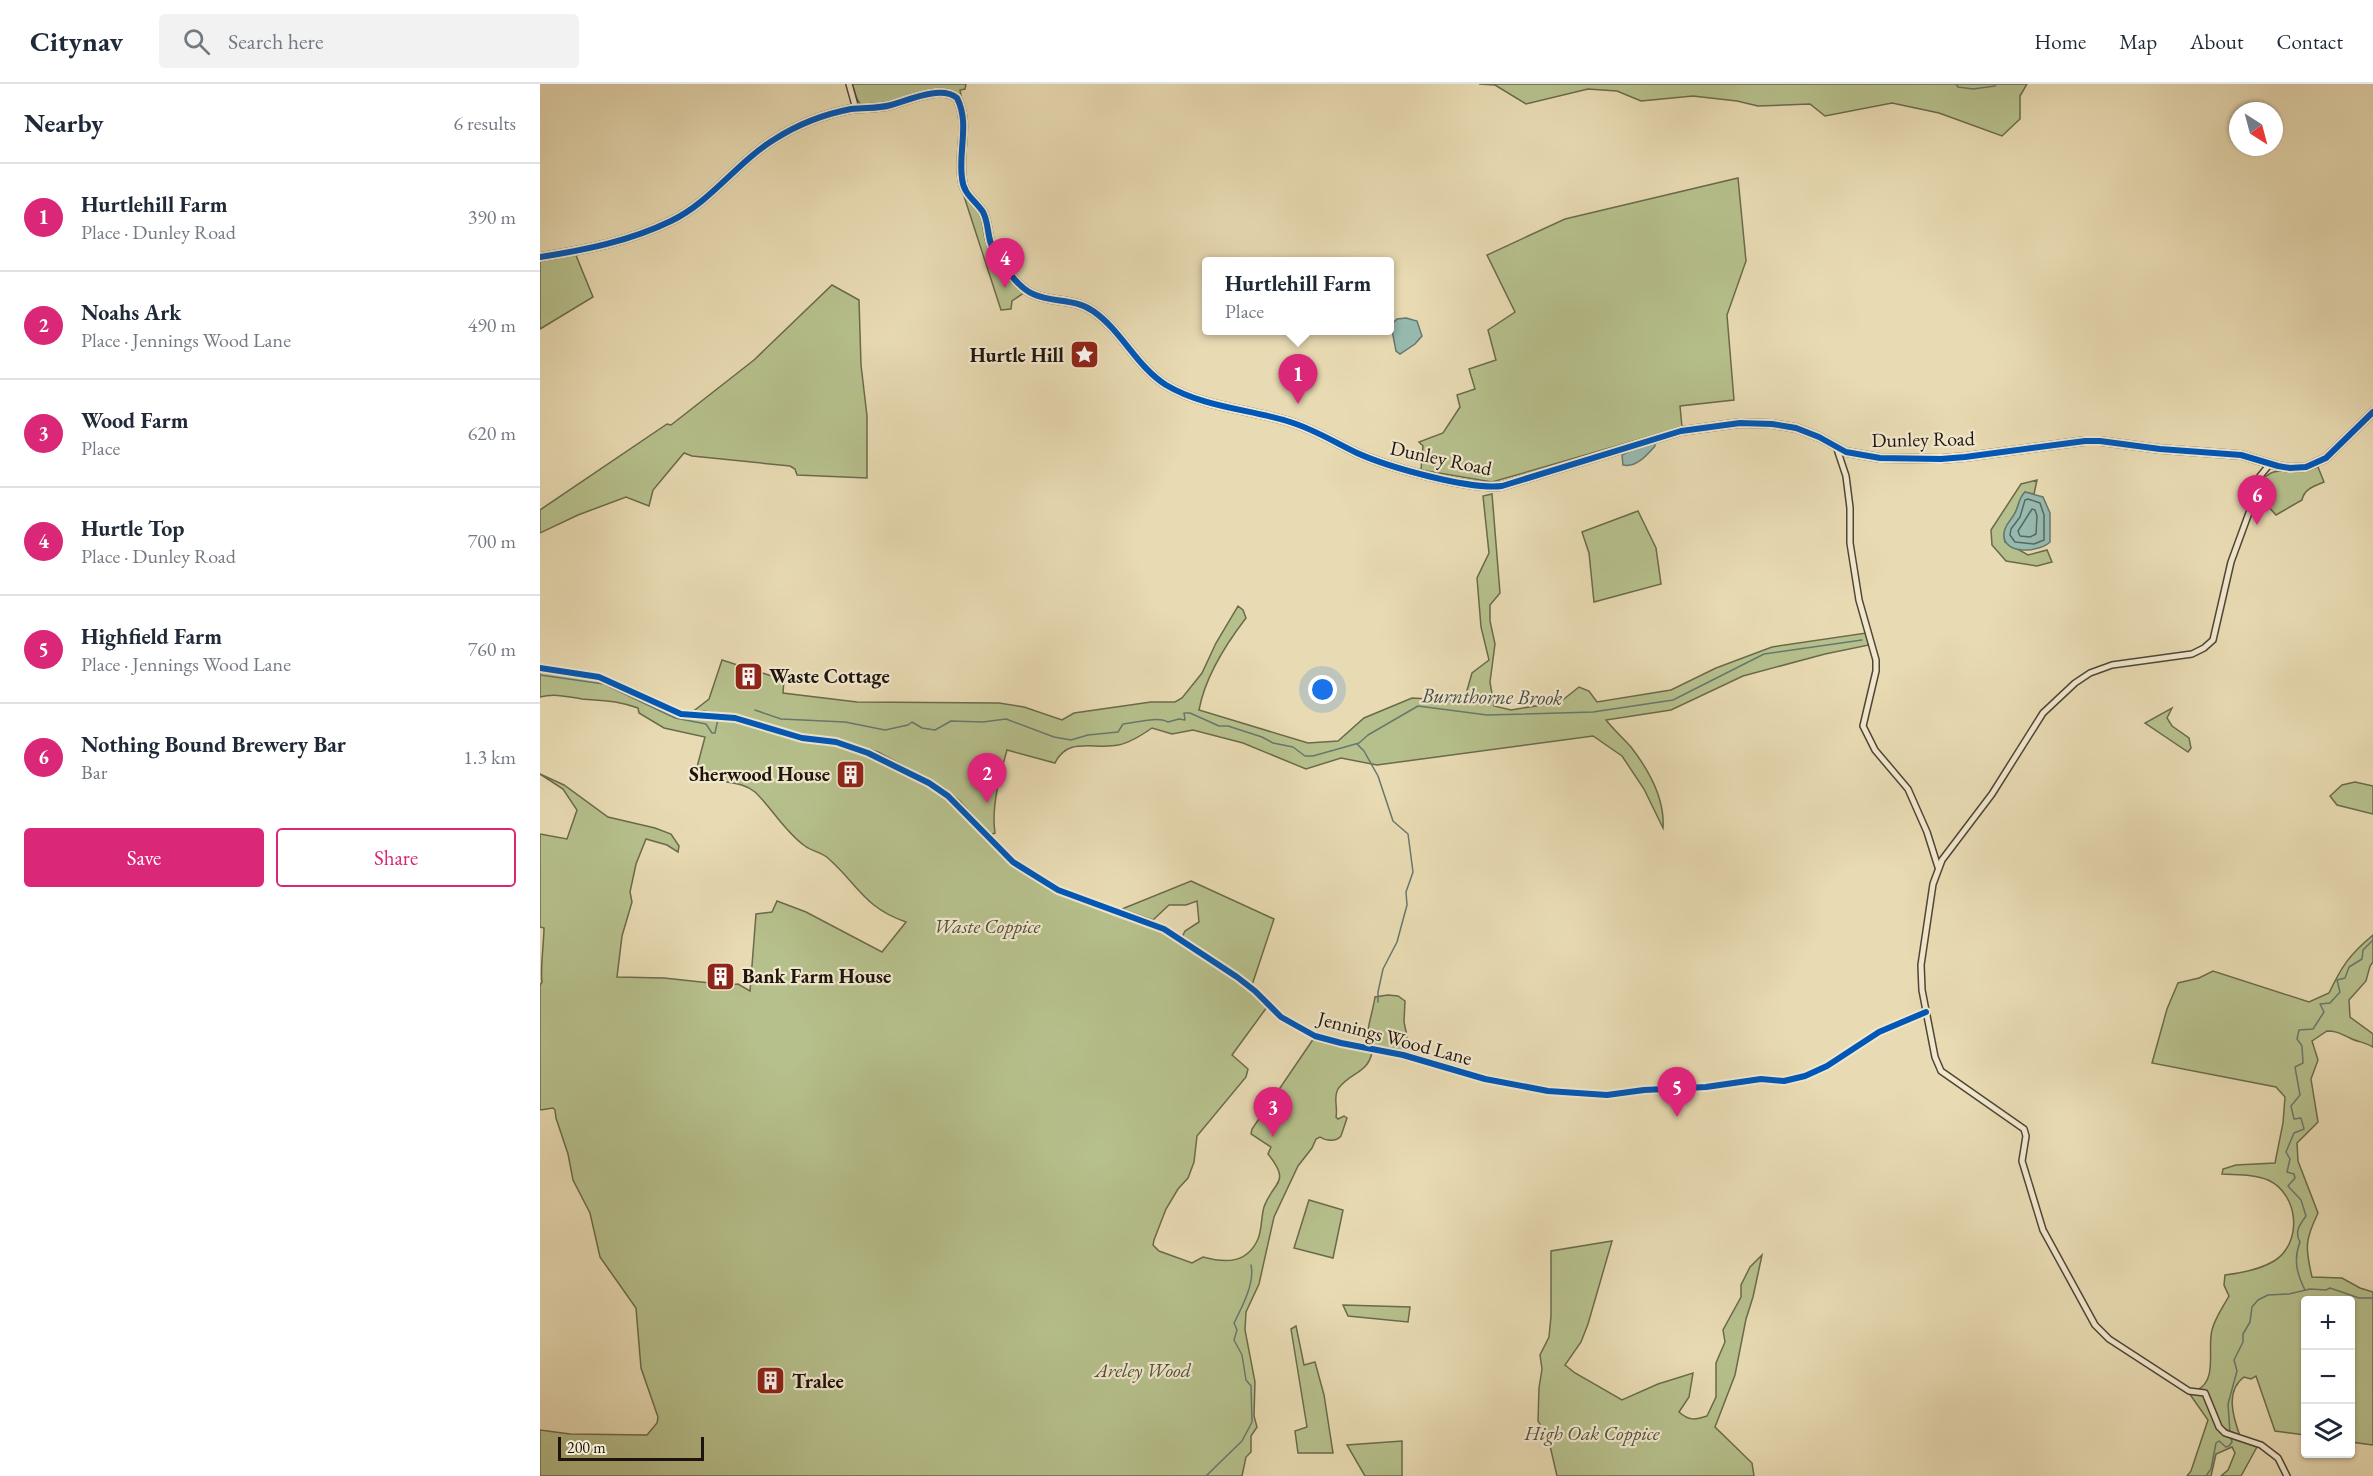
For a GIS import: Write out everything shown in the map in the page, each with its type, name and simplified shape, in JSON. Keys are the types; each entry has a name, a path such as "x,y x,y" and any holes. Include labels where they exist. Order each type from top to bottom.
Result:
{"street":[{"path":"540,257 600,247 665,224 700,202 752,156 777,138 829,115 856,109 849,84"},
{"name":"Dunley Road","path":"856,109 883,108 942,93 954,95 959,102 963,123 962,184 984,214 989,241 997,256 1028,292 1044,298 1076,303 1092,310 1117,334 1150,373 1178,391 1200,400 1288,421 1311,429 1378,462 1480,487 1502,486 1681,431 1725,423 1754,422 1806,431 1837,449 1860,456 1941,459 2060,443 2100,441 2160,449 2241,454 2270,464 2296,468 2317,464 2332,453 2373,412"},
{"path":"1837,449 1846,476 1850,508 1850,543 1859,600 1876,660 1876,672 1863,726 1875,750 1908,789 1927,832 1938,867"},
{"path":"2270,464 2260,476 2254,490 2250,510 2231,562 2213,640 2192,654 2112,665 2090,673 2075,683 2043,713 1992,794 1938,867 1932,891 1921,964 1921,979 1935,1057 1941,1071 2024,1129 2026,1136 2022,1161 2043,1230 2095,1325 2109,1339 2189,1391 2205,1393 2219,1427 2225,1433 2261,1445 2278,1458 2287,1476"},
{"name":"Jennings Wood Lane","path":"540,668 599,677 681,714 735,718 802,738 836,742 868,753 929,783 948,796 1013,862 1058,890 1164,929 1237,977 1281,1017 1315,1036 1403,1055 1485,1079 1548,1091 1607,1095 1644,1090 1706,1087 1761,1079 1784,1081 1805,1076 1827,1066 1879,1032 1926,1012"}],"green space":[{"path":"852,84 966,84 965,89 960,90 961,95 944,89 882,106 862,107"},
{"path":"1479,84 2027,84 2020,96 2020,119 2002,136 1939,113 1892,103 1825,116 1810,104 1758,106 1693,96 1641,101 1617,91 1588,89 1526,104 1495,85"},
{"path":"1738,178 1746,261 1727,315 1734,400 1680,406 1682,427 1492,482 1421,470 1423,446 1419,442 1443,433 1460,407 1457,395 1475,389 1469,369 1496,360 1488,330 1515,312 1487,255 1565,219"},
{"path":"962,190 981,216 989,250 1025,292 1012,301 1011,309 1001,310"},
{"path":"575,253 593,297 540,329 540,259"},
{"path":"832,285 859,300 861,365 867,416 867,478 797,475 795,469 790,466 692,456 684,453 653,490 649,506 626,497 578,515 540,533 540,510 667,424 671,425 754,360"},
{"path":"2318,467 2324,482 2310,488 2302,500 2276,515 2256,493 2260,482 2273,472"},
{"path":"2037,480 2034,494 2025,492 2021,497 2016,512 2005,530 2004,538 2005,542 2028,555 2047,550 2052,562 2037,566 2006,561 1992,545 1991,530 2021,484"},
{"path":"1492,494 1500,593 1490,605 1490,621 1495,644 1490,682 1494,706 1511,710 1560,702 1579,687 1589,691 1597,702 1671,690 1716,668 1772,647 1866,633 1869,645 1743,676 1671,710 1606,720 1631,747 1649,775 1661,806 1663,828 1644,789 1622,756 1593,736 1377,765 1341,758 1306,769 1243,743 1193,730 1172,734 1152,728 1122,744 1074,747 1060,755 1055,763 1007,750 995,802 995,833 990,835 960,801 944,788 878,752 831,739 799,735 836,744 873,758 928,785 956,806 1012,864 1049,889 1162,930 1254,992 1267,1007 1232,1055 1248,1069 1246,1077 1197,1136 1194,1162 1188,1178 1166,1209 1154,1240 1153,1245 1159,1251 1192,1263 1203,1257 1235,1260 1248,1253 1258,1239 1264,1207 1280,1177 1279,1171 1268,1154 1271,1147 1251,1134 1252,1129 1314,1038 1334,1045 1372,1052 1367,1065 1338,1089 1336,1117 1338,1119 1344,1116 1347,1118 1341,1136 1334,1140 1320,1137 1316,1139 1298,1166 1274,1217 1259,1284 1246,1312 1245,1330 1255,1382 1254,1416 1257,1427 1251,1436 1251,1452 1246,1457 1242,1476 540,1476 540,1430 570,1434 647,1435 657,1423 658,1417 641,1368 636,1308 600,1257 590,1213 573,1180 555,1110 553,1108 540,1110 540,985 544,928 540,927 540,834 567,839 577,810 563,789 540,774 564,785 608,817 671,834 679,846 678,852 667,845 646,839 636,864 630,892 632,902 622,936 617,977 738,984 750,991 756,914 772,912 777,901 806,912 882,952 906,922 881,910 826,857 798,840 755,792 748,787 710,778 703,773 697,767 705,737 664,728 639,713 638,708 623,704 551,695 540,697 540,670 596,678 675,716 696,718 717,716 718,713 704,711 691,713 709,699 722,660 784,680 783,693 857,702 999,703 1024,707 1062,720 1074,713 1151,702 1175,702 1182,698 1202,673 1216,643 1238,606 1243,610 1246,618 1217,661 1206,685 1199,710 1308,743 1338,741 1364,718 1412,698 1464,701 1472,673 1489,660 1481,627 1477,578 1489,553 1483,496"},
{"path":"1638,511 1656,548 1661,584 1594,602 1589,553 1582,532"},
{"path":"2172,708 2167,718 2172,726 2189,738 2191,748 2188,752 2145,723"},
{"path":"2355,782 2373,786 2373,814 2337,805 2330,796 2342,785"},
{"path":"1191,881 1274,919 1252,985 1182,937 1185,931 1199,922 1197,901 1186,905 1169,905 1153,920 1122,909"},
{"path":"2373,935 2373,962 2366,981 2349,1000 2350,1017 2373,1034 2373,1047 2330,1031 2312,1041 2318,1060 2311,1079 2318,1122 2297,1143 2298,1161 2318,1213 2308,1244 2312,1277 2342,1278 2373,1292 2373,1445 2355,1443 2355,1296 2301,1296 2301,1434 2275,1431 2256,1376 2251,1379 2244,1377 2234,1389 2233,1413 2240,1436 2221,1427 2210,1400 2197,1390 2208,1379 2212,1330 2229,1296 2224,1285 2225,1275 2250,1271 2274,1261 2290,1243 2294,1219 2286,1196 2268,1180 2222,1174 2223,1169 2236,1165 2275,1163 2283,1123 2285,1097 2276,1087 2152,1063 2167,1009 2178,983 2199,978 2213,971 2309,1002 2329,993 2347,961"},
{"path":"1398,996 1405,1001 1404,1022 1407,1036 1404,1053 1367,1045 1368,1028 1375,997"},
{"path":"1309,1200 1343,1210 1333,1258 1294,1248"},
{"name":"High Oak Coppice","path":"1612,1241 1588,1324 1581,1342 1565,1365 1622,1400 1658,1384 1693,1373 1689,1397 1679,1412 1692,1419 1707,1416 1716,1397 1716,1363 1725,1342 1723,1330 1741,1297 1741,1285 1750,1267 1762,1255 1735,1375 1715,1427 1752,1463 1754,1476 1557,1476 1548,1437 1538,1421 1542,1369 1540,1355 1549,1337 1551,1316 1551,1251"},
{"path":"1343,1305 1410,1307 1408,1322 1348,1316"},
{"path":"1296,1326 1304,1365 1315,1362 1324,1395 1333,1453 1298,1453 1295,1431 1307,1427 1291,1329"},
{"path":"2189,1393 2203,1394 2225,1435 2257,1447 2241,1476 2221,1476 2228,1470 2235,1453 2232,1447 2216,1454 2211,1476 2187,1476 2191,1471 2208,1420"},
{"path":"1402,1441 1402,1476 1365,1476 1347,1445"}],"water":[{"path":"1406,318 1417,321 1422,336 1400,354 1396,351 1393,335 1394,322 1397,319"},
{"path":"1655,443 1655,446 1641,460 1632,465 1623,465 1622,455 1642,445"},
{"path":"2025,492 2043,497 2050,513 2050,542 2031,550 2015,549 2009,546 2004,534"}],"waterway":[{"path":"1956,84 1958,87 1973,89 1996,84"},
{"name":"Burnthorne Brook","path":"755,710 781,719 845,722 885,730 912,722 922,728 935,730 951,721 983,722 1006,719 1054,737 1071,740 1088,735 1118,732 1123,724 1152,720 1168,722 1185,720 1184,713 1190,713 1219,726 1228,726 1273,743 1293,747 1305,756 1313,756 1359,743 1368,735 1418,706 1487,715 1593,712 1673,700 1764,654 1862,640"},
{"name":"Burnthorne Brook","path":"540,675 604,684 675,718 706,724 712,733 715,733 718,719"},
{"path":"1357,744 1364,751 1378,776 1393,821 1408,834 1413,872 1406,892 1407,905 1397,942 1383,969 1378,1002"},
{"path":"2305,1290 2296,1261 2300,1242 2298,1231 2306,1216 2301,1200 2288,1186 2295,1178 2294,1174 2287,1172 2290,1159 2286,1152 2294,1133 2304,1129 2301,1118 2294,1119 2291,1106 2300,1095 2295,1067 2303,1063 2302,1046 2297,1039 2299,1030 2313,1029 2324,1012 2320,1004 2330,1003 2340,992 2337,980 2345,978 2349,967 2362,959 2363,950 2373,940"},
{"path":"1206,1476 1242,1441 1252,1422 1251,1386 1246,1380 1242,1355 1234,1340 1237,1330 1234,1323 1249,1287 1251,1265"},
{"path":"2230,1433 2228,1404 2237,1371 2234,1360 2250,1322 2252,1307 2258,1300 2268,1295 2330,1288 2359,1298 2373,1298"},
{"path":"2206,1476 2211,1469 2216,1443 2219,1441 2226,1447 2232,1442 2231,1438"}],"cycle path":[{"path":"540,257 607,244 671,221 699,203 761,148 792,129 811,121 851,109 886,106 925,95 942,93 957,98 961,108 963,184 970,197 983,212 993,249 1008,271 1027,291 1040,297 1079,304 1093,311 1112,328 1155,377 1180,392 1210,403 1296,424 1371,459 1450,481 1502,486 1681,431 1740,423 1772,424 1796,428 1819,437 1846,452 1880,458 1941,459 2100,441 2160,449 2241,455 2278,466 2306,467 2326,458 2373,412"},
{"path":"540,668 599,677 681,714 735,718 802,738 836,742 868,753 929,783 948,796 1013,862 1058,890 1164,929 1237,977 1281,1017 1315,1036 1403,1055 1485,1079 1548,1091 1607,1095 1644,1090 1706,1087 1761,1079 1784,1081 1805,1076 1827,1066 1879,1032 1926,1012"}],"place":[{"name":"Hurtle Top","path":"1005,288"},
{"name":"Hurtle Hill","path":"1085,355"},
{"name":"Hurtlehill Farm","path":"1298,404"},
{"name":"Nothing Bound Brewery Bar","path":"2257,525"},
{"name":"Waste Cottage","path":"748,676"},
{"name":"Sherwood House","path":"851,774"},
{"name":"Noahs Ark","path":"987,803"},
{"name":"Bank Farm House","path":"721,976"},
{"name":"Highfield Farm","path":"1677,1117"},
{"name":"Wood Farm","path":"1273,1137"},
{"name":"Tralee","path":"771,1381"}],"park label":[{"name":"Waste Coppice","path":"987,926"},
{"name":"Areley Wood","path":"1143,1370"}]}
